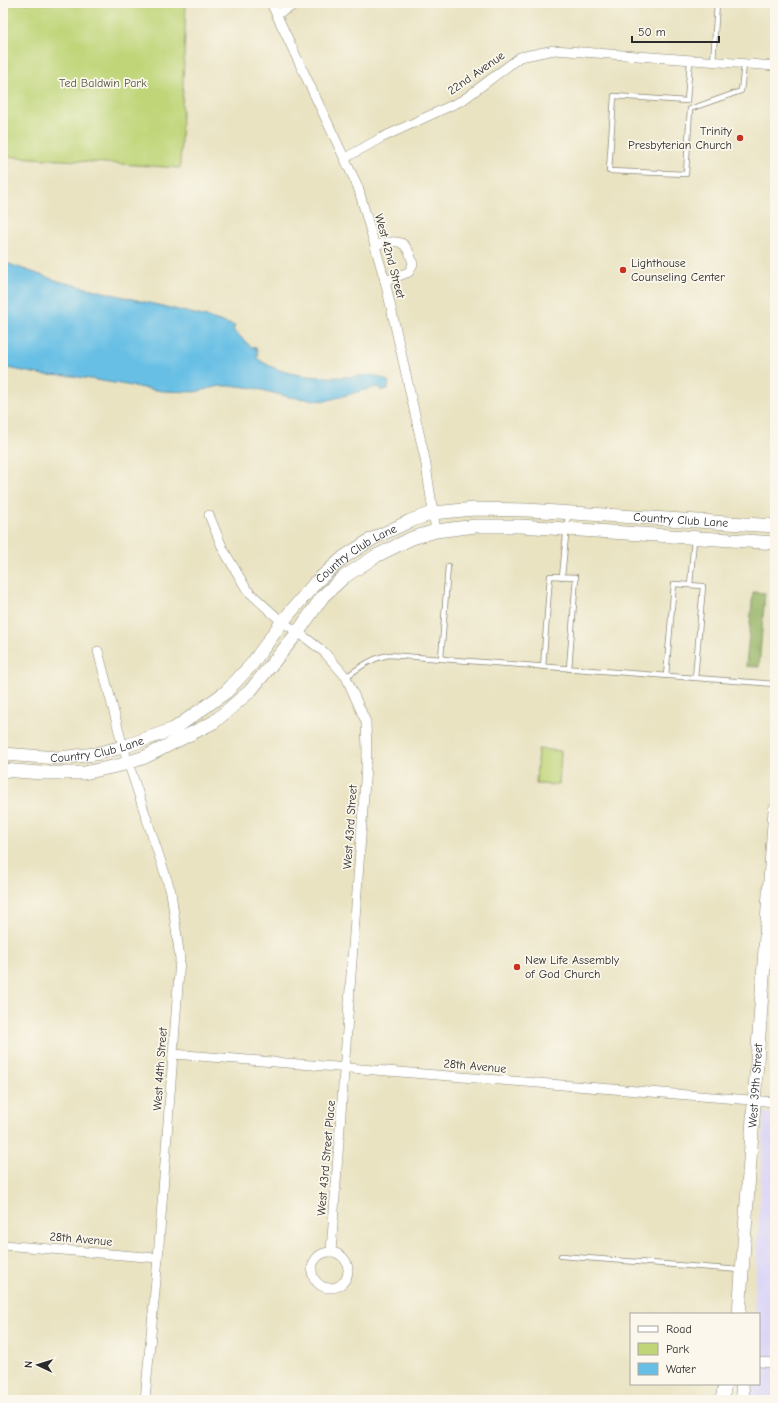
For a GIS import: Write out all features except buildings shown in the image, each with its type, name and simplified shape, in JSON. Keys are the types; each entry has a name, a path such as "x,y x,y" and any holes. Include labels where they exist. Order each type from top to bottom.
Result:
{"street":[{"name":"West 42nd Street","path":"271,3 358,187 386,281 425,459 436,531"},
{"path":"277,14 298,3"},
{"name":"22nd Avenue","path":"345,158 381,138 464,100 506,66 520,58 554,50 713,63 775,66"},
{"path":"376,245 388,241 399,241 409,249 413,264 408,272 386,281"},
{"name":"Country Club Lane","path":"3,754 58,758 95,754 123,747 174,729 226,692 252,664 282,622 316,582 344,557 372,539 433,513 474,509 527,510 775,526"},
{"path":"209,515 223,549 247,590 282,622"},
{"name":"Country Club Lane","path":"3,770 41,773 84,773 129,763 145,757 214,722 250,691 298,632 323,596 344,577 376,556 412,538 436,531 476,526 520,526 775,543"},
{"name":"West 43rd Street","path":"282,622 324,652 346,677 366,722 367,753 346,1067"},
{"name":"West 44th Street","path":"98,651 123,747 171,892 178,935 180,959 158,1258 145,1400"},
{"name":"West 39th Street","path":"739,1313 775,810"},
{"name":"28th Avenue","path":"173,1054 775,1102"},
{"name":"West 43rd Street Place","path":"331,1252 346,1067"},
{"name":"28th Avenue","path":"3,1245 158,1258"},
{"path":"760,1362 775,1363"},
{"path":"722,1400 725,1385"},
{"path":"742,1385 743,1400"}],"lane":[{"path":"713,63 717,3"},
{"path":"690,61 687,101 614,96 609,171 686,174 690,109 741,91 744,65"},
{"path":"562,577 568,529 568,512"},
{"path":"690,585 694,538"},
{"path":"441,659 448,566"},
{"path":"543,667 550,576 576,577 569,669"},
{"path":"666,676 674,584 690,585 703,586 695,678"},
{"path":"346,677 367,662 379,657 390,656 775,684"},
{"path":"561,1256 742,1270"}],"shaded area":[{"path":"764,1113 775,1113 775,1400 750,1400 750,1385 760,1385 760,1313 754,1313"}],"green space":[{"name":"Ted Baldwin Park","path":"3,3 186,3 180,168 3,156"},
{"path":"753,592 765,593 759,667 746,666"},
{"path":"538,749 561,751 559,785 536,784"}],"water":[{"path":"3,262 58,281 207,317 235,326 233,330 250,346 256,348 258,354 256,357 275,368 286,372 322,377 367,375 378,377 389,382 388,389 381,391 381,388 376,387 325,401 289,397 254,388 238,386 220,386 195,392 162,391 72,376 43,375 3,367"}],"place":[{"name":"Trinity Presbyterian Church","path":"740,138"},
{"name":"Lighthouse Counseling Center","path":"623,270"},
{"name":"New Life Assembly of God Church","path":"517,967"}]}
